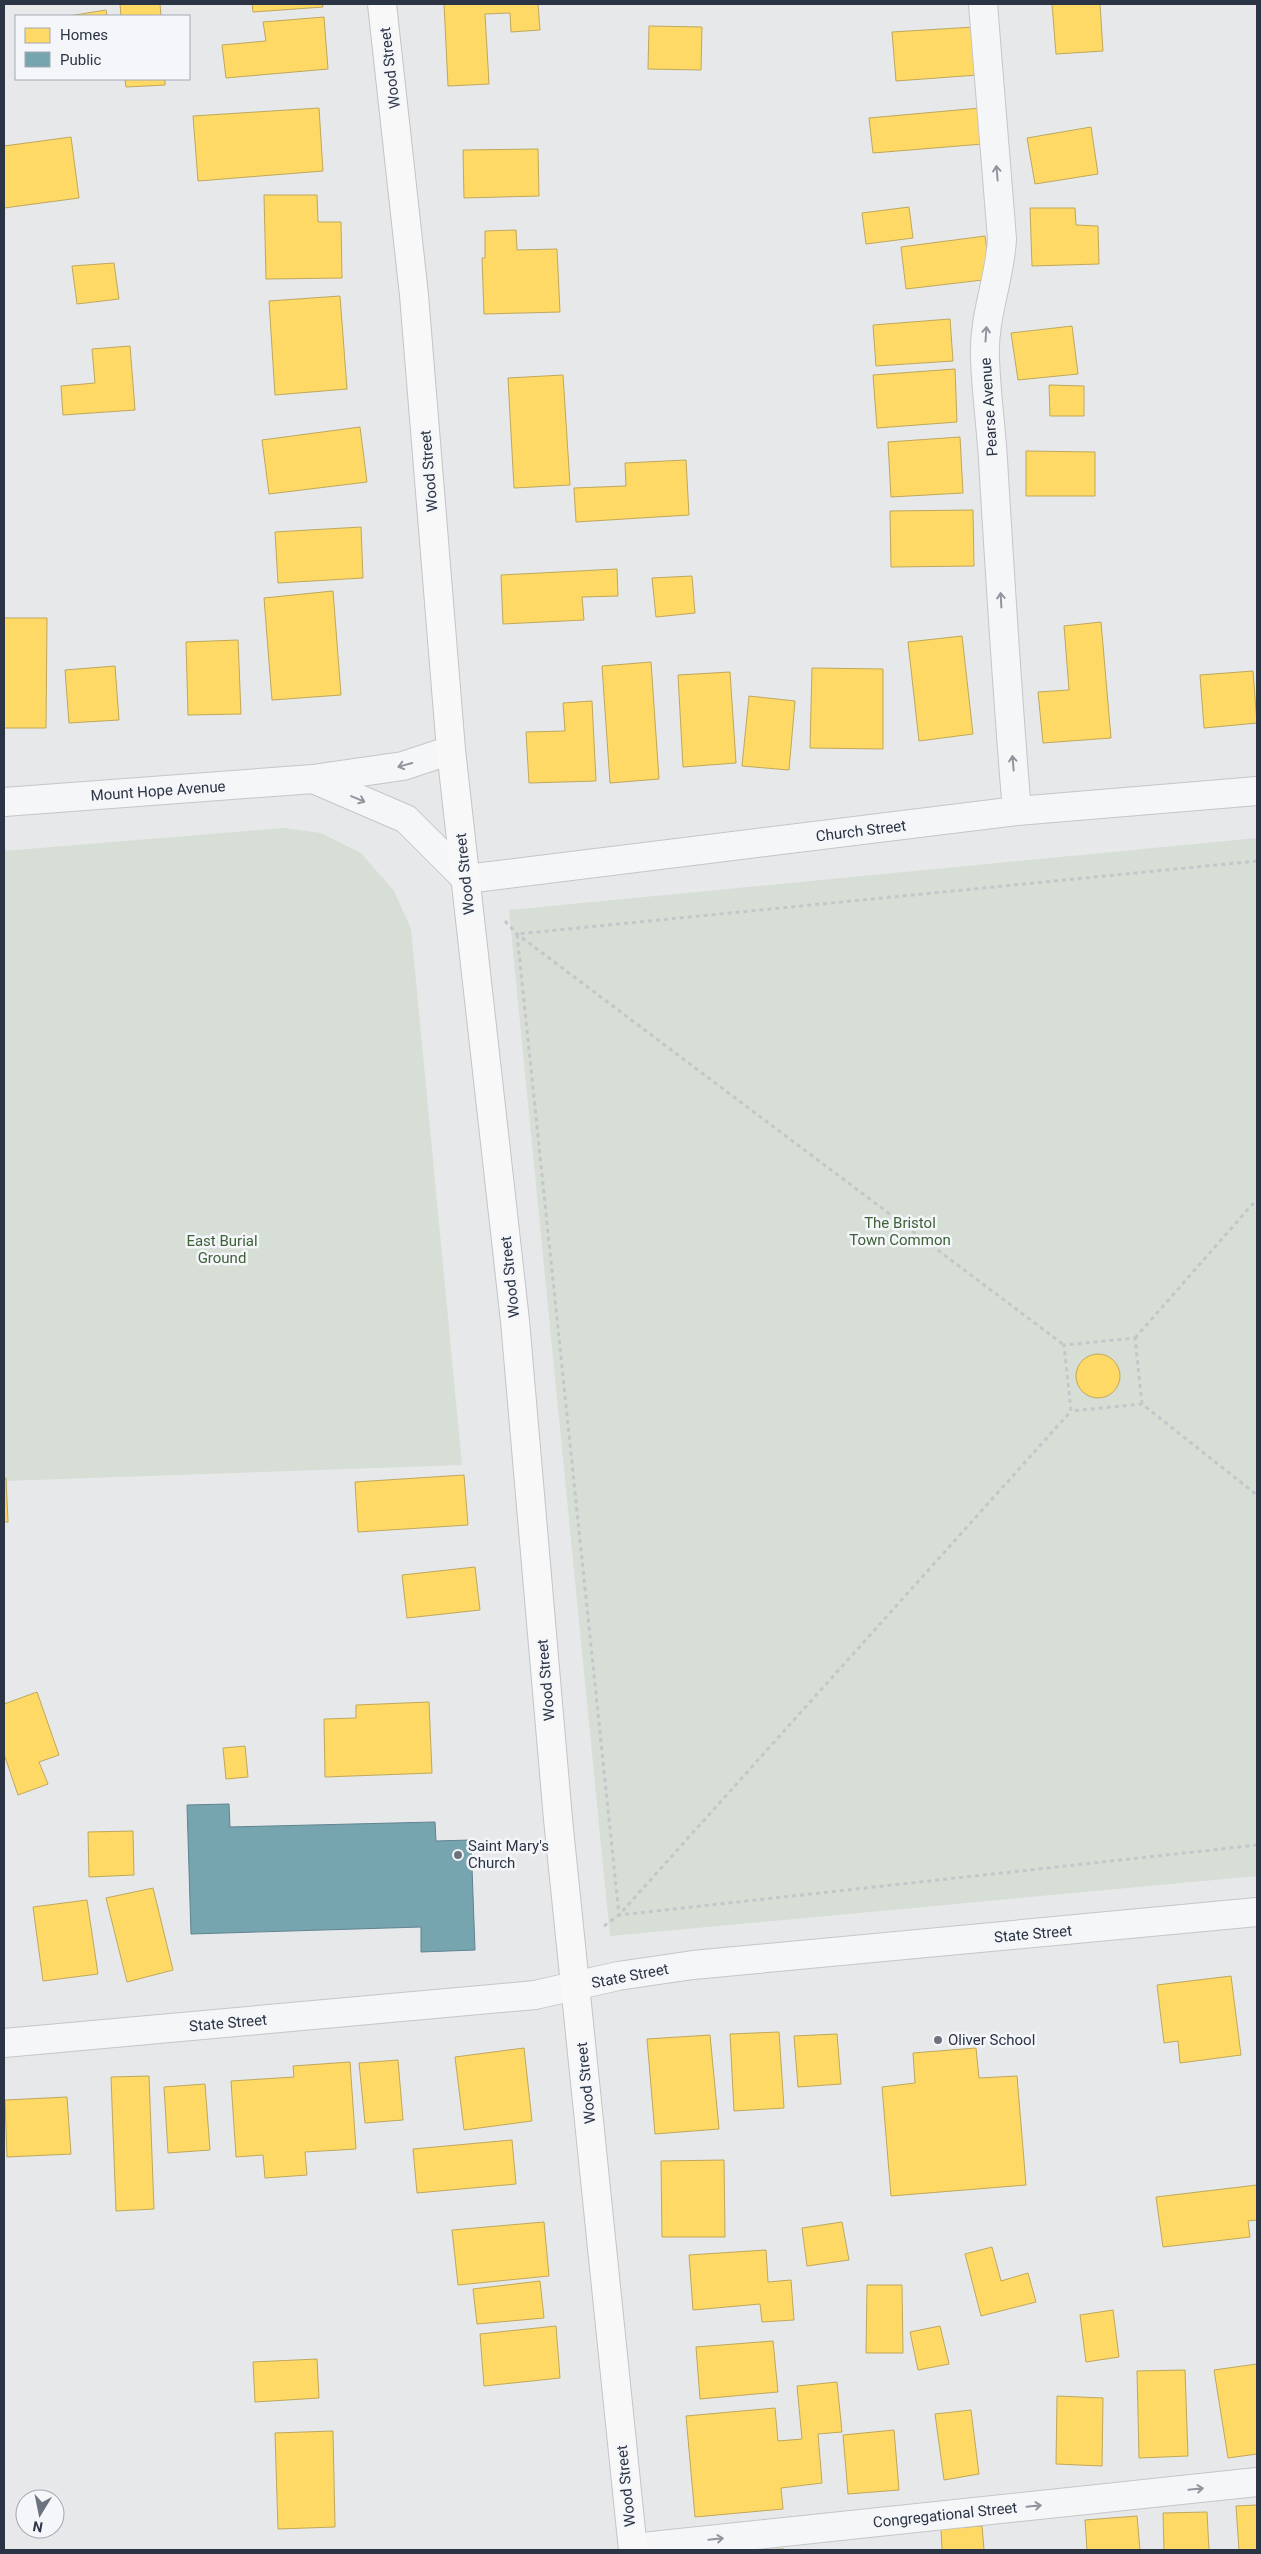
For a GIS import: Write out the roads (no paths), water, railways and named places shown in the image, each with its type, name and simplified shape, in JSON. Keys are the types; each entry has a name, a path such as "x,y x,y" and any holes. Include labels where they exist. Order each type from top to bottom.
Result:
{"main road":[{"name":"Wood Street","path":"382,4 414,295 451,750 515,1321 558,1819 633,2549"}],"street":[{"name":"Pearse Avenue","path":"983,4 1002,239 1001,265 992,296 984,357 992,443 1005,668 1017,811"},
{"name":"Mount Hope Avenue","path":"4,802 313,780 403,766 451,750"},
{"name":"Mount Hope Avenue","path":"313,780 406,819 466,879"},
{"name":"Church Street","path":"466,879 1017,811 1257,792"},
{"name":"State Street","path":"4,2043 535,1995 576,1988 618,1976 693,1965 1257,1912"},
{"name":"Congregational Street","path":"633,2549 1257,2482"}],"place":[{"name":"Saint Mary's Church","path":"458,1855"},
{"name":"Oliver School","path":"938,2040"}],"park label":[{"name":"The Bristol Town Common","path":"900,1232"},
{"name":"East Burial Ground","path":"222,1250"}]}
